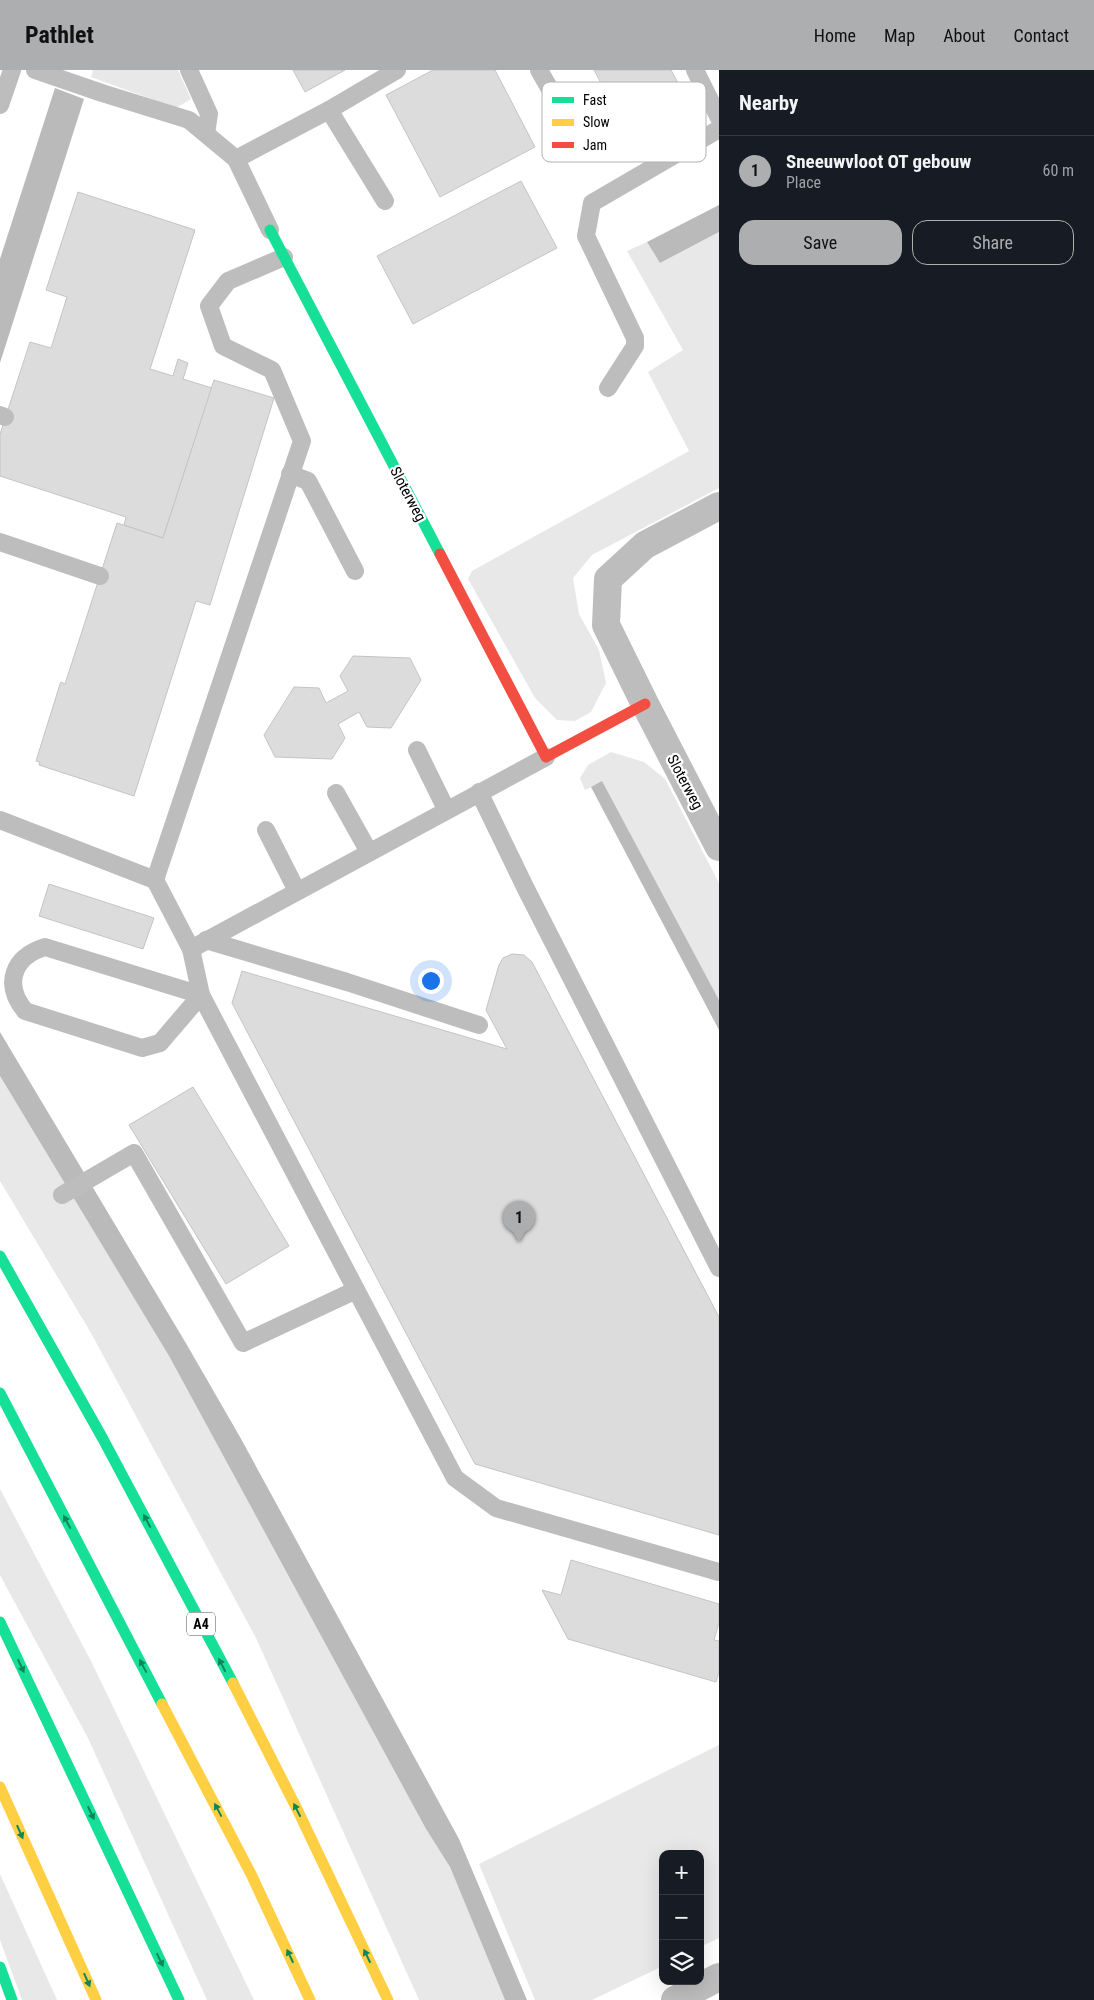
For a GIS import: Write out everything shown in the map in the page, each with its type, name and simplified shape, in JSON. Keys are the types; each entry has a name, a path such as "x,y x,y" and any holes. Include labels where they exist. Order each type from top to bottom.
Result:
{"main road":[{"name":"Sloterweg","path":"270,230 546,757"},
{"path":"546,757 645,704"},
{"name":"A4","path":"0,1256 84,1402 190,1603 308,1832 388,2000"},
{"path":"0,1393 251,1874 310,2000"},
{"path":"0,1622 179,2000"},
{"path":"0,1787 96,2000"},
{"path":"0,1967 12,2000"}],"street":[{"name":"Sloterweg","path":"719,506 646,545 608,579 606,625 719,847"},
{"path":"675,2000 719,1977"}],"lane":[{"path":"0,105 12,70"},
{"path":"189,70 209,114 206,134"},
{"path":"539,70 546,82"},
{"path":"695,70 701,82"},
{"path":"38,71 102,94 189,120 236,159 270,230"},
{"path":"236,159 329,110 387,72"},
{"path":"706,90 717,111"},
{"path":"329,110 385,201"},
{"path":"706,137 719,129"},
{"path":"608,388 635,346 635,338 586,236 592,203 662,162"},
{"path":"155,880 302,441 272,370 223,346 209,306 228,281 284,257"},
{"path":"290,474 308,481 355,571"},
{"path":"0,542 100,576"},
{"path":"417,750 446,809"},
{"path":"198,944 446,809 546,757"},
{"path":"479,792 526,890 719,1268"},
{"path":"336,793 369,852"},
{"path":"0,820 155,880 198,944 201,996 455,1478 496,1508 719,1572"},
{"path":"266,830 297,891"},
{"path":"198,944 346,982 479,1025"},
{"path":"45,947 201,996 160,1044 142,1048 25,1011 17,1001 13,978 17,967 24,957 34,950 45,947"},
{"path":"62,1196 134,1153 243,1343 356,1290"}],"shaded area":[{"path":"93,70 178,70 191,99 176,108 91,77"},
{"path":"55,88 84,99 0,363 0,259"},
{"path":"719,205 719,232 660,263 647,242"},
{"path":"719,232 719,488 592,555 573,578 579,614 599,650 606,683 591,712 575,721 557,720 535,698 468,579 472,571 689,451 648,372 683,350 627,251 647,242 660,263"},
{"path":"611,752 644,762 665,779 719,883 719,1000 602,782 585,790 580,778 588,765"},
{"path":"602,781 719,1000 719,1030 591,787"},
{"path":"0,1032 240,1437 459,1839 527,2000 505,2000 450,1867 426,1829 169,1356 0,1076"},
{"path":"0,1076 169,1356 426,1829 450,1867 505,2000 419,2000 256,1638 91,1333 0,1181"},
{"path":"0,1489 92,1663 254,2000 207,2000 88,1738 0,1575"},
{"path":"719,1745 719,1938 704,1945 704,1850 659,1850 659,1968 592,2000 535,2000 479,1864"},
{"path":"0,1874 57,2000 22,2000 0,1940"}],"building":[{"path":"293,70 345,70 305,92"},
{"path":"433,70 495,70 535,147 440,197 386,95"},
{"path":"594,70 671,70 677,82 600,82"},
{"path":"521,181 557,248 413,324 377,256"},
{"path":"78,192 195,230 150,369 173,376 178,359 188,363 183,379 212,388 163,538 124,525 126,517 0,476 0,434 30,342 51,348 67,297 46,290"},
{"path":"214,380 274,398 210,605 196,601 134,796 39,765 40,762 36,761 60,684 61,682 65,684 117,523 163,538"},
{"path":"353,656 410,658 421,680 391,728 367,727 359,712 338,724 345,738 332,759 275,757 264,735 294,687 319,688 326,703 348,691 340,676"},
{"path":"49,884 154,918 143,949 39,916"},
{"path":"512,954 524,955 532,962 719,1317 719,1535 475,1464 232,1003 242,971 507,1049 486,1010 499,965 503,958"},
{"path":"193,1087 289,1246 226,1284 129,1125"},
{"path":"571,1560 719,1604 719,1623 714,1640 719,1641 719,1672 716,1682 568,1639 542,1590 561,1595"}],"traffic: fast":[{"path":"270,230 440,554"},
{"path":"0,1256 103,1439 233,1683"},
{"path":"0,1393 162,1704"},
{"path":"0,1622 179,2000"},
{"path":"0,1967 12,2000"}],"traffic: slow":[{"path":"233,1683 298,1811 388,2000"},
{"path":"162,1704 251,1874 310,2000"},
{"path":"0,1787 96,2000"}],"traffic: jam":[{"path":"440,554 546,757 645,704"}],"place":[{"name":"Sneeuwvloot OT gebouw","path":"519,1242"}]}
